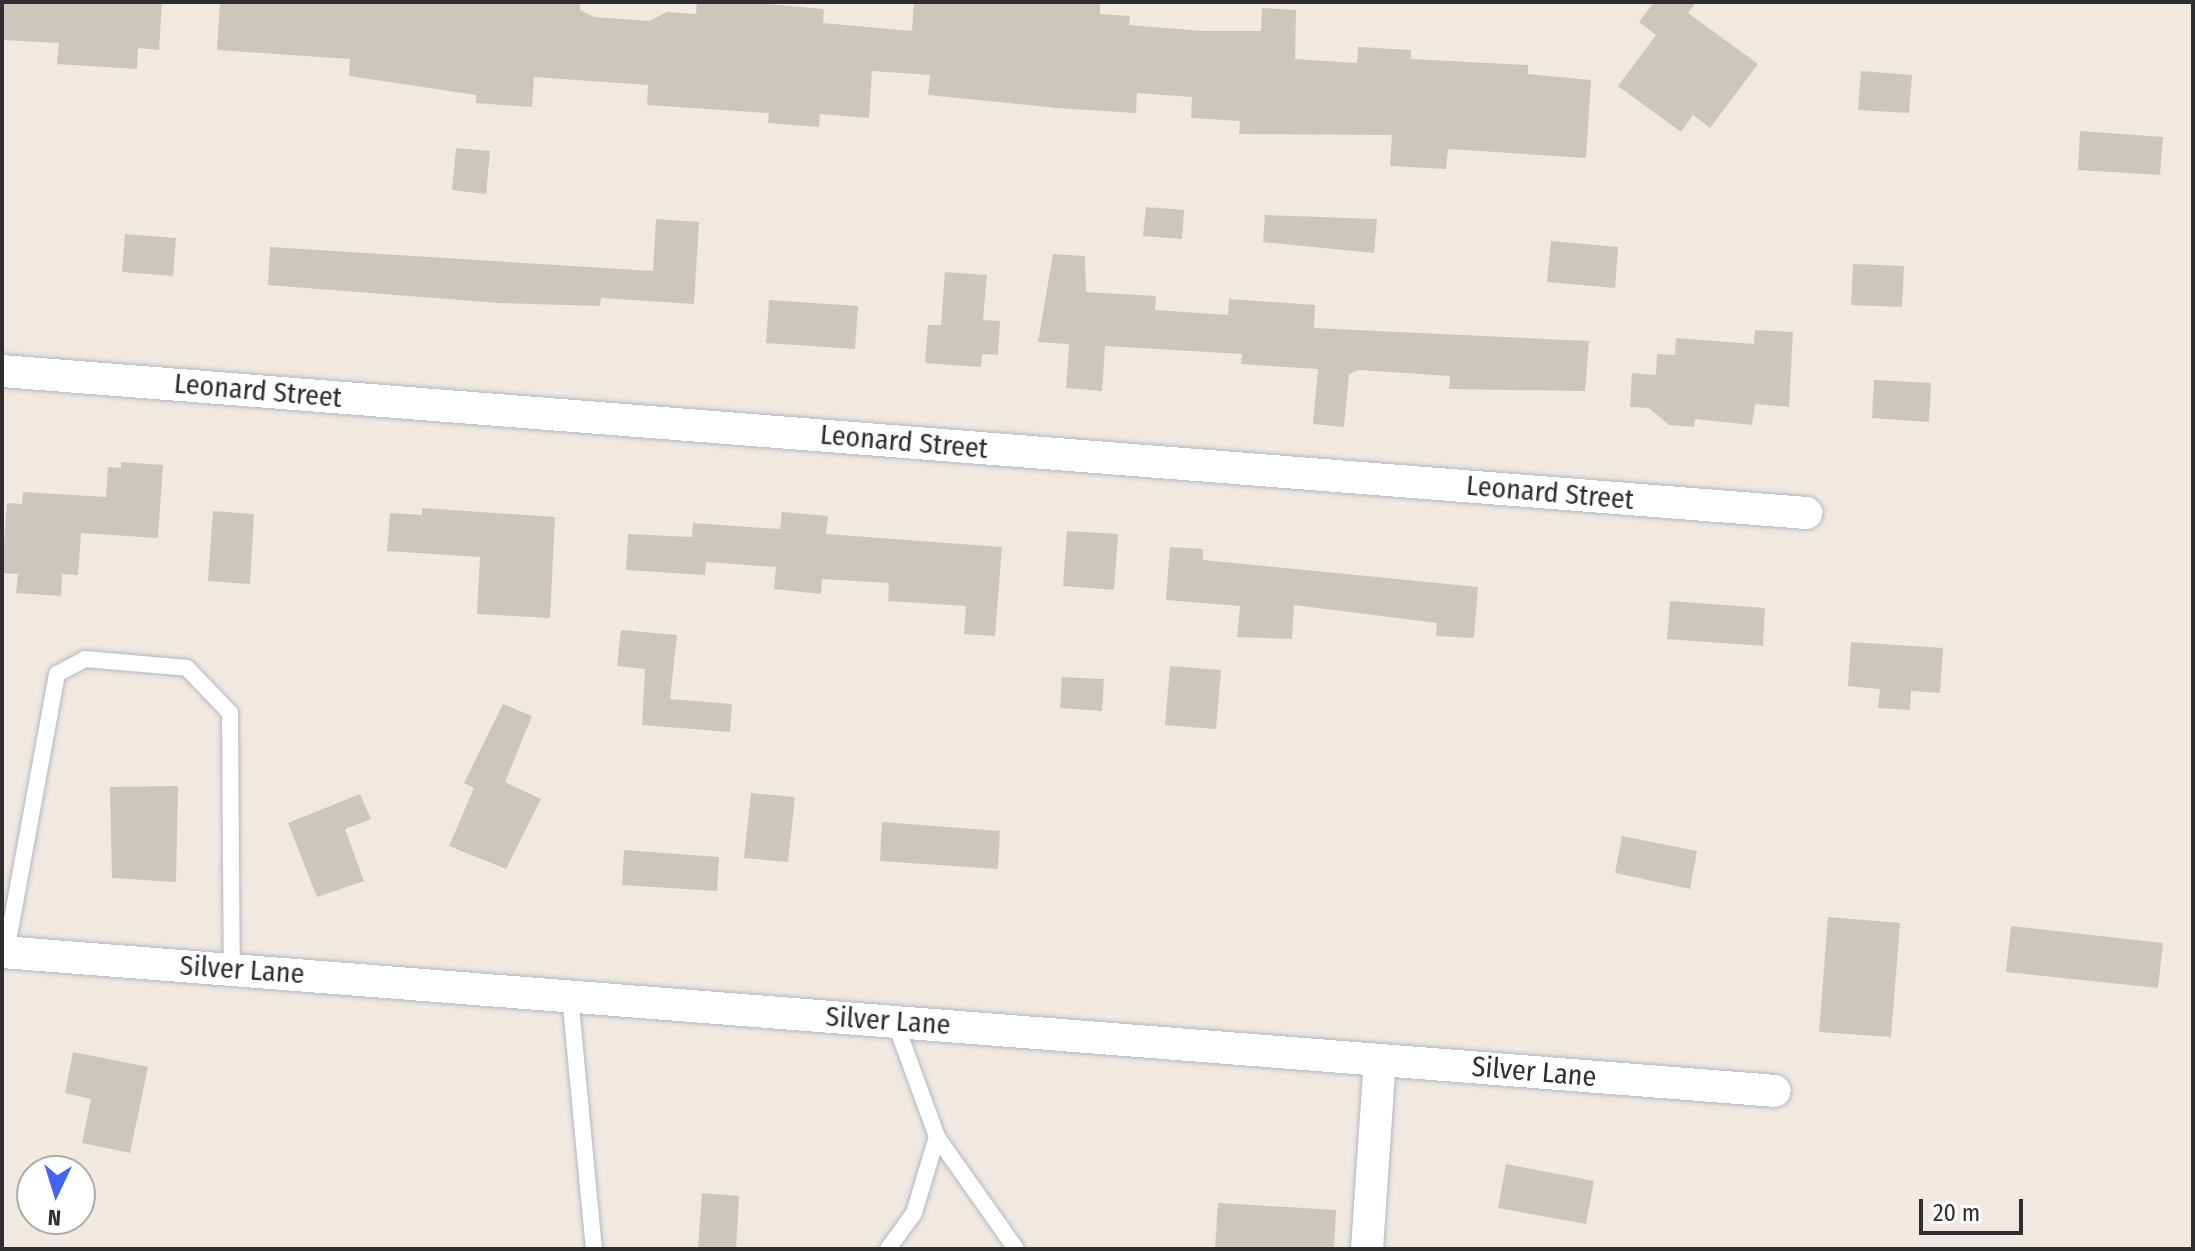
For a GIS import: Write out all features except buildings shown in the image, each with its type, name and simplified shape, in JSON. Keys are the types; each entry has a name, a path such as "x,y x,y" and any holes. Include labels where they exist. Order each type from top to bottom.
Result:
{"street":[{"name":"Leonard Street","path":"2,371 1806,513"},
{"name":"Silver Lane","path":"4,952 1775,1091"},
{"path":"1367,1249 1380,1060"}],"lane":[{"path":"4,952 57,674 85,659 187,668 230,713 232,969"},
{"path":"570,996 594,1249"},
{"path":"895,1022 937,1137 1016,1249"},
{"path":"888,1249 914,1213 937,1137"}]}
